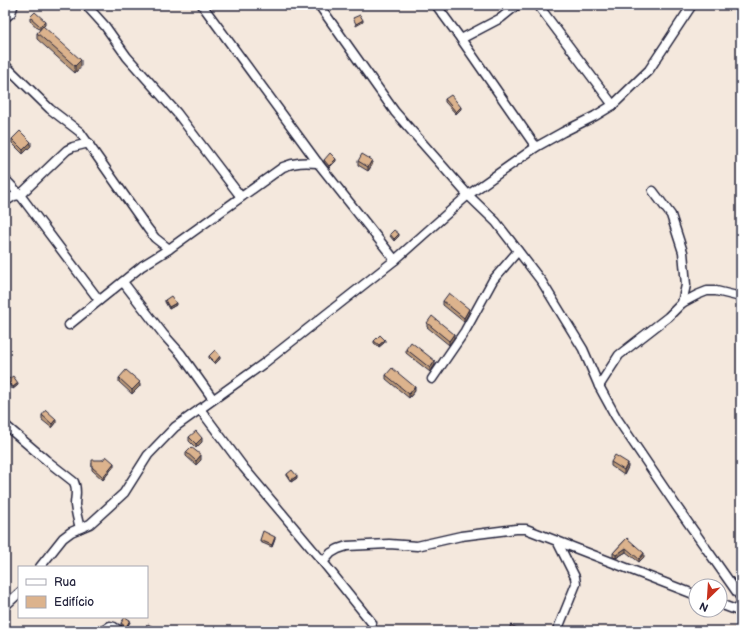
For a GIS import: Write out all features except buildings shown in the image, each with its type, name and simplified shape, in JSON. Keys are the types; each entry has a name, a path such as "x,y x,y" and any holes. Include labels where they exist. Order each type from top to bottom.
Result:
{"street":[{"path":"5,18 11,13 13,7 12,5"},
{"path":"86,5 105,26 127,57 177,113 241,197"},
{"path":"202,5 318,163 395,260"},
{"path":"319,5 395,112 468,196 496,222 542,282 583,349 599,386 616,416 677,507 741,598"},
{"path":"436,5 536,147"},
{"path":"461,39 501,18 516,5"},
{"path":"538,5 613,104"},
{"path":"41,566 63,538 90,524 114,504 131,484 148,455 175,427 263,364 395,260 468,196 536,147 595,116 613,104 649,70 692,5"},
{"path":"5,65 50,109 80,132 148,229 155,238 169,250"},
{"path":"5,202 14,196 20,195 67,150 89,143"},
{"path":"69,325 152,259 169,250 284,167 292,163 318,163"},
{"path":"5,179 20,195 99,300"},
{"path":"653,191 671,215 683,252 686,285 682,303"},
{"path":"432,379 465,331 490,284 518,250"},
{"path":"123,282 164,335 181,354 213,399"},
{"path":"599,386 619,355 668,318 682,303 707,291 716,291 741,297"},
{"path":"200,409 244,468 372,623"},
{"path":"5,425 74,482 77,487 75,503 80,528"},
{"path":"323,562 331,553 347,546 388,544 417,546 461,536 526,529 688,592"},
{"path":"557,541 575,577 576,584 557,631"},
{"path":"5,606 18,593"},
{"path":"728,607 741,612"},
{"path":"103,631 110,626 120,631"}]}
